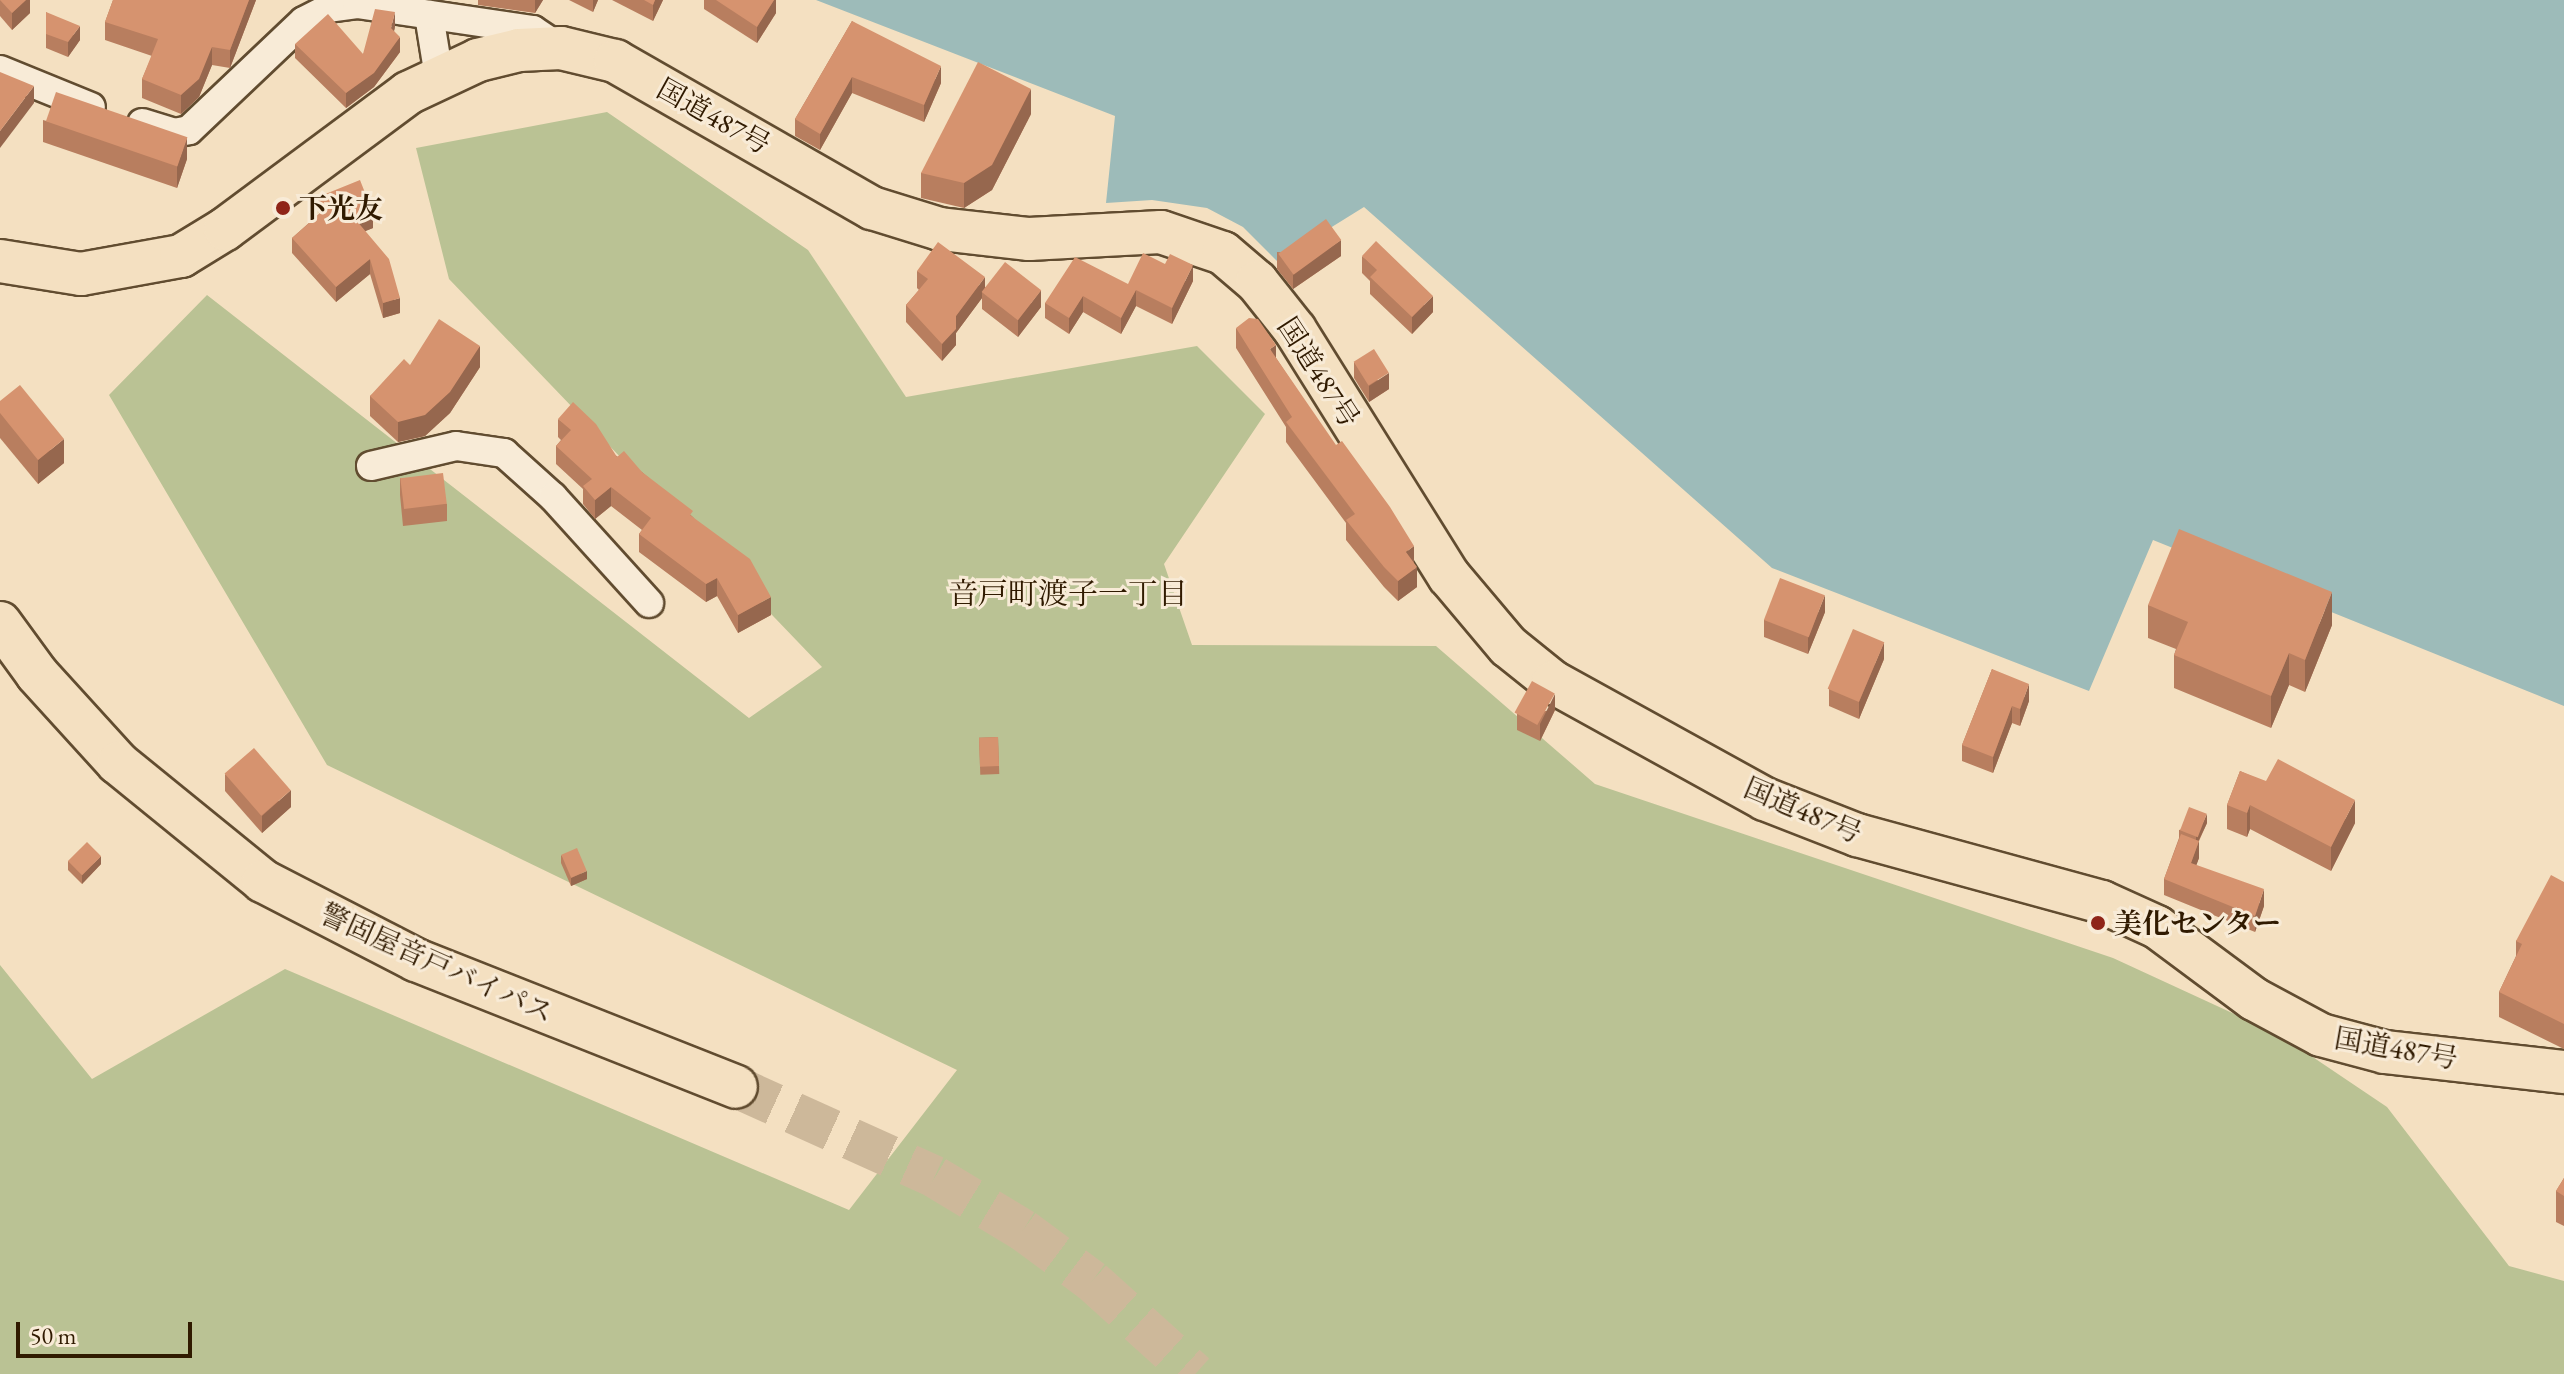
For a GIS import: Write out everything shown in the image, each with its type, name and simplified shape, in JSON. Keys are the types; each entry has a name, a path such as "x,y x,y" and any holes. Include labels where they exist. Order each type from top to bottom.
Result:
{"highway":[{"name":"国道487号","path":"0,261 81,274 181,256 225,229 408,93 439,77 519,50 561,48 615,61 872,208 940,229 1029,239 1161,232 1223,253 1257,282 1295,330 1449,576 1508,646 1553,682 1765,799 1857,835 2102,902 2157,927 2254,999 2321,1035 2385,1052 2564,1072"},
{"name":"警固屋音戸バイパス","path":"0,623 37,674 118,763 263,881 416,960 736,1087"}],"street":[{"path":"0,70 78,103 174,133 189,130 304,21 329,8 357,4 533,30 561,48"},
{"path":"429,15 439,77"},
{"path":"371,466 456,446 504,453 553,497 649,603"}],"green space":[{"path":"607,112 808,250 906,397 1197,346 1265,414 1164,564 1192,645 1436,646 1595,784 2113,958 2280,1035 2387,1107 2509,1266 2564,1281 2564,1374 0,1374 0,965 92,1079 285,969 849,1210 957,1070 327,765 109,395 207,295 749,718 822,667 449,279 416,148"}],"water":[{"path":"816,0 2564,0 2564,706 2153,540 2089,691 1772,568 1364,207 1277,261 1243,227 1207,208 1152,200 1106,203 1115,116"}],"building":[{"path":"0,0 26,0 12,13"},
{"path":"113,0 249,0 230,50 212,47 199,79 181,95 142,79 158,39 105,22"},
{"path":"716,0 774,0 757,27"},
{"path":"375,9 395,12 391,28 400,37 374,73 346,93 295,44 328,14 363,54"},
{"path":"46,12 80,26 68,42 46,34"},
{"path":"852,21 941,66 924,105 852,77 820,134 795,119"},
{"path":"978,62 1031,89 992,165 964,183 921,173"},
{"path":"0,72 34,86 0,131"},
{"path":"56,92 187,137 177,167 46,121"},
{"path":"360,180 373,213 356,220 389,259 400,298 383,303 370,259 336,287 292,238 324,210 318,197"},
{"path":"1326,219 1341,240 1294,275 1278,254"},
{"path":"1376,241 1433,296 1412,317 1370,277 1377,270 1362,256"},
{"path":"938,242 985,277 956,316 956,329 942,344 906,305 928,279 917,271"},
{"path":"1143,253 1165,264 1170,254 1193,265 1172,308 1136,290 1121,318 1083,296 1069,318 1045,303 1075,257 1128,284"},
{"path":"1005,262 1041,290 1018,320 982,292"},
{"path":"1249,318 1258,319 1276,345 1270,349 1336,445 1342,441 1414,546 1406,552 1417,567 1398,581 1346,520 1355,514 1286,422 1292,417 1236,328"},
{"path":"439,319 480,346 450,392 425,415 398,422 370,396 404,359 410,365"},
{"path":"1374,349 1389,373 1368,385 1354,362"},
{"path":"20,385 64,439 38,460 0,413 0,401"},
{"path":"573,402 596,424 617,457 624,451 642,472 693,511 690,515 750,559 771,597 738,615 717,578 706,584 639,534 651,518 611,487 595,500 583,486 592,479 556,446 571,430 558,419"},
{"path":"443,473 447,504 404,509 400,478"},
{"path":"2179,529 2332,592 2305,660 2289,653 2271,696 2174,655 2188,622 2148,605"},
{"path":"1780,578 1825,595 1809,637 1764,620"},
{"path":"1853,629 1884,642 1859,702 1828,689"},
{"path":"1992,669 2029,684 2020,709 2012,706 1993,757 1962,745"},
{"path":"1532,681 1555,694 1537,725 1515,712"},
{"path":"998,737 999,766 980,767 979,738"},
{"path":"254,748 291,790 261,816 225,774"},
{"path":"2278,759 2355,800 2331,847 2250,805 2247,813 2227,805 2240,771 2266,781"},
{"path":"2189,807 2207,814 2198,837 2180,830"},
{"path":"2181,834 2199,841 2191,863 2264,889 2255,916 2164,879"},
{"path":"87,842 101,856 82,875 68,861"},
{"path":"577,848 587,871 571,878 561,855"},
{"path":"2551,875 2564,882 2564,1024 2499,992 2522,944 2516,941"},
{"path":"2564,1178 2564,1196 2556,1191"}],"tunnel":[{"path":"736,1087 935,1177 1023,1230 1092,1281 1195,1374"}],"place":[{"name":"下光友","path":"283,208"},
{"name":"美化センター","path":"2098,923"}],"district":[{"name":"音戸町渡子一丁目","path":"1068,594"}]}
